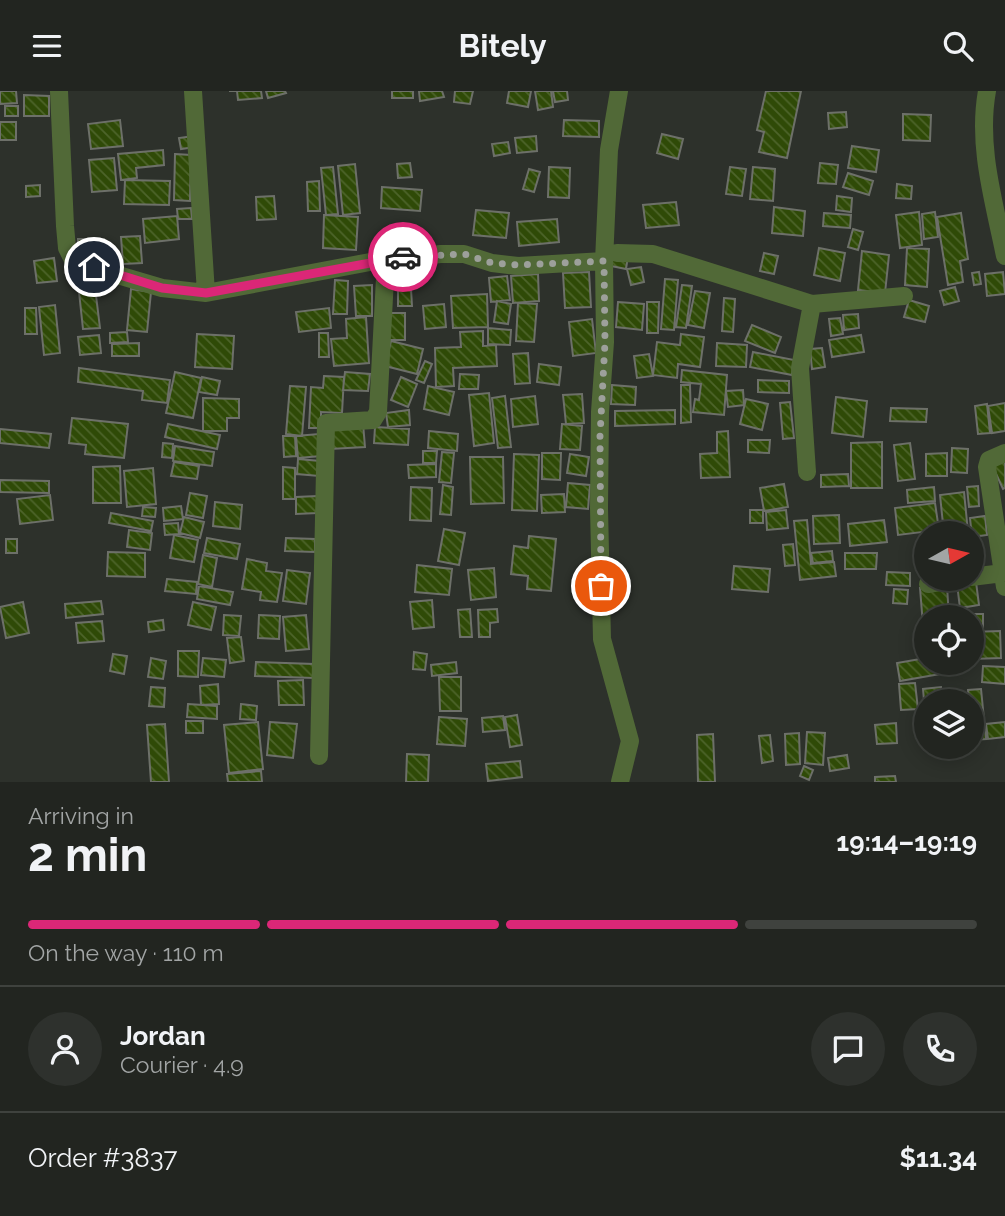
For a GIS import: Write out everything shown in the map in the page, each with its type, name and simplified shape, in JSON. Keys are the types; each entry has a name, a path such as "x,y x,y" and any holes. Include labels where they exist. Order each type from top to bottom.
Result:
{"street":[{"path":"60,91 65,226 67,248 74,262 162,288 206,293 386,259 464,254 492,263 518,265 653,254 812,304 904,296"},
{"path":"193,91 206,293"},
{"path":"619,91 609,150 610,257 600,412 599,508 602,639 630,741 620,782"},
{"path":"987,91 984,107 984,149 1005,256"},
{"path":"320,756 326,423 373,420 378,412 386,259"},
{"path":"807,472 800,368 812,304"},
{"path":"984,578 1004,580 987,467 989,460 1005,453"}],"building":[{"path":"0,91 16,91 17,103 0,104"},
{"path":"237,91 261,91 262,98 238,100"},
{"path":"266,91 285,91 286,93 268,98"},
{"path":"392,91 413,91 413,98 392,98"},
{"path":"419,91 442,91 444,97 420,101"},
{"path":"455,91 473,91 470,104 454,102"},
{"path":"509,91 531,91 528,107 507,103"},
{"path":"535,91 551,91 553,107 538,110"},
{"path":"553,91 567,91 568,100 555,102"},
{"path":"766,91 801,91 787,158 759,152 764,132 757,130"},
{"path":"24,95 49,96 49,116 24,116"},
{"path":"5,106 18,106 18,116 5,116"},
{"path":"846,112 847,127 829,129 828,113"},
{"path":"903,114 931,115 930,141 903,140"},
{"path":"120,120 123,146 91,149 88,124"},
{"path":"564,120 599,121 599,137 563,136"},
{"path":"0,122 16,122 16,140 0,140"},
{"path":"662,134 683,139 678,159 657,153"},
{"path":"194,136 195,147 181,149 179,138"},
{"path":"536,136 537,151 517,153 515,138"},
{"path":"508,142 510,153 494,156 492,144"},
{"path":"852,146 879,150 876,172 848,168"},
{"path":"163,150 164,165 136,168 137,178 121,180 118,154"},
{"path":"175,154 191,155 190,201 174,200"},
{"path":"114,158 117,190 92,192 89,160"},
{"path":"410,163 412,177 398,178 397,164"},
{"path":"820,163 838,165 836,184 818,183"},
{"path":"355,164 360,213 343,215 338,166"},
{"path":"333,167 338,214 326,215 321,168"},
{"path":"549,167 570,168 569,198 548,197"},
{"path":"730,167 746,169 742,196 726,194"},
{"path":"753,167 775,169 773,201 750,199"},
{"path":"529,169 540,172 534,192 523,189"},
{"path":"848,173 873,181 869,195 843,187"},
{"path":"125,180 170,181 169,205 124,204"},
{"path":"319,181 320,211 308,211 307,182"},
{"path":"897,184 912,186 911,199 896,198"},
{"path":"40,185 40,196 26,197 26,186"},
{"path":"382,187 422,190 420,211 381,208"},
{"path":"274,196 276,219 257,220 256,197"},
{"path":"837,196 852,198 851,212 836,210"},
{"path":"676,202 679,225 646,228 643,205"},
{"path":"774,207 805,211 803,236 772,233"},
{"path":"191,208 192,219 178,219 177,209"},
{"path":"476,210 509,213 506,238 473,235"},
{"path":"919,212 922,245 900,248 896,215"},
{"path":"935,212 938,237 924,239 922,214"},
{"path":"824,213 851,215 850,228 823,226"},
{"path":"961,213 968,259 960,261 963,282 948,285 937,217"},
{"path":"324,215 358,217 356,250 323,248"},
{"path":"177,216 179,239 145,243 143,219"},
{"path":"557,219 559,242 519,246 517,222"},
{"path":"853,229 863,232 858,250 848,247"},
{"path":"140,236 142,263 123,264 121,237"},
{"path":"78,239 104,239 104,256 78,256"},
{"path":"819,248 845,253 840,281 814,275"},
{"path":"907,248 929,249 927,287 905,285"},
{"path":"862,251 889,255 885,293 858,290"},
{"path":"764,253 778,256 774,274 760,271"},
{"path":"613,254 628,256 626,269 611,266"},
{"path":"54,258 57,281 37,283 34,261"},
{"path":"641,267 644,282 631,285 627,269"},
{"path":"93,271 100,328 83,329 77,273"},
{"path":"589,272 591,307 565,308 563,273"},
{"path":"979,272 981,284 974,285 972,273"},
{"path":"1003,272 1005,294 987,296 985,274"},
{"path":"416,273 418,286 389,289 387,277"},
{"path":"538,274 539,301 513,303 511,276"},
{"path":"507,276 510,300 491,302 489,278"},
{"path":"665,279 678,280 674,330 661,329"},
{"path":"335,280 348,281 347,314 333,314"},
{"path":"372,285 372,316 356,316 354,286"},
{"path":"682,285 692,286 686,328 676,327"},
{"path":"955,287 959,301 944,305 940,291"},
{"path":"131,289 151,292 147,332 127,330"},
{"path":"398,289 411,289 412,306 398,306"},
{"path":"695,291 710,293 704,328 688,325"},
{"path":"487,294 488,327 453,328 451,296"},
{"path":"724,298 735,299 733,332 722,331"},
{"path":"909,300 929,306 925,322 904,317"},
{"path":"497,301 511,304 508,324 494,322"},
{"path":"618,302 644,304 642,330 616,327"},
{"path":"647,302 659,302 658,333 647,333"},
{"path":"518,303 537,304 534,342 516,341"},
{"path":"444,304 446,327 425,329 423,306"},
{"path":"55,305 60,353 44,355 39,307"},
{"path":"25,308 36,308 37,334 25,334"},
{"path":"329,308 331,328 299,332 296,312"},
{"path":"389,313 405,313 405,340 389,340"},
{"path":"858,314 859,328 844,330 843,315"},
{"path":"366,317 369,363 334,366 331,339 347,338 346,319"},
{"path":"840,318 843,334 831,336 829,319"},
{"path":"592,319 596,353 573,356 569,322"},
{"path":"752,325 781,337 775,353 745,341"},
{"path":"488,328 511,330 510,345 488,344"},
{"path":"483,331 483,346 496,345 497,366 453,368 454,386 436,387 435,348 461,347 460,332"},
{"path":"127,332 128,342 110,343 110,333"},
{"path":"319,333 328,333 329,357 319,357"},
{"path":"197,334 234,336 232,369 195,367"},
{"path":"681,334 704,337 700,367 678,364 677,378 653,375 657,342 680,345"},
{"path":"99,335 101,353 80,355 78,337"},
{"path":"861,335 864,352 832,357 829,340"},
{"path":"391,341 423,349 417,374 385,366"},
{"path":"139,343 139,356 112,356 112,344"},
{"path":"717,343 747,345 746,367 716,366"},
{"path":"822,348 825,367 812,369 810,349"},
{"path":"753,352 794,360 792,375 750,367"},
{"path":"528,353 530,383 515,384 513,354"},
{"path":"649,354 653,376 637,378 634,356"},
{"path":"425,361 432,364 424,383 416,380"},
{"path":"539,364 561,367 559,385 537,382"},
{"path":"79,368 170,380 167,403 142,400 143,391 78,382"},
{"path":"682,370 727,375 724,415 693,412 695,399 699,400 701,384 681,382"},
{"path":"175,372 201,378 193,418 166,413"},
{"path":"345,372 370,374 368,391 343,390"},
{"path":"460,374 479,375 478,389 459,389"},
{"path":"324,376 344,377 342,413 321,412 321,428 309,428 311,387 323,388"},
{"path":"202,377 220,381 217,395 199,392"},
{"path":"401,377 417,384 408,407 391,400"},
{"path":"758,380 789,381 789,393 758,392"},
{"path":"612,385 636,387 635,405 611,404"},
{"path":"681,385 690,385 691,422 681,423"},
{"path":"290,386 306,387 302,436 286,434"},
{"path":"428,386 454,392 449,415 424,409"},
{"path":"743,390 744,405 728,407 726,391"},
{"path":"489,393 494,443 474,446 469,395"},
{"path":"582,394 584,423 566,424 563,395"},
{"path":"505,396 511,447 498,448 492,398"},
{"path":"535,396 538,424 513,427 511,399"},
{"path":"836,397 867,401 863,437 832,433"},
{"path":"203,398 239,399 239,418 227,418 227,431 203,431"},
{"path":"746,399 768,404 762,430 740,424"},
{"path":"790,402 794,438 783,439 780,403"},
{"path":"1005,403 1005,431 992,433 988,406"},
{"path":"987,404 990,433 978,434 975,406"},
{"path":"891,408 927,409 926,422 890,421"},
{"path":"409,410 410,425 388,427 386,413"},
{"path":"675,410 675,424 615,426 615,411"},
{"path":"72,418 128,424 124,458 85,454 86,445 69,443"},
{"path":"363,423 365,447 330,449 329,424"},
{"path":"168,424 220,435 217,449 165,437"},
{"path":"562,424 582,426 580,450 560,449"},
{"path":"375,427 409,429 408,445 374,443"},
{"path":"0,429 51,434 49,448 0,443"},
{"path":"429,431 458,434 457,451 428,448"},
{"path":"728,431 730,477 701,478 700,454 717,453 717,432"},
{"path":"319,434 321,456 298,458 296,436"},
{"path":"283,436 295,436 296,456 284,457"},
{"path":"748,440 770,440 769,453 748,452"},
{"path":"882,442 882,488 851,488 851,443"},
{"path":"163,443 173,444 172,458 162,457"},
{"path":"910,443 915,479 898,481 894,445"},
{"path":"175,446 214,452 212,466 173,461"},
{"path":"952,448 968,449 967,473 951,472"},
{"path":"423,451 437,451 436,463 423,463"},
{"path":"442,452 454,453 451,483 439,482"},
{"path":"542,453 561,453 560,480 542,479"},
{"path":"947,453 947,476 926,476 926,454"},
{"path":"514,454 539,455 537,511 512,510"},
{"path":"570,454 589,457 586,476 567,473"},
{"path":"470,457 503,457 504,503 471,504"},
{"path":"298,459 320,461 319,476 297,474"},
{"path":"1005,459 1005,488 1003,489 992,465"},
{"path":"174,462 199,466 197,479 171,476"},
{"path":"436,464 436,477 409,478 408,465"},
{"path":"120,466 121,503 93,503 93,467"},
{"path":"283,467 295,468 295,499 283,499"},
{"path":"153,468 156,504 127,507 124,471"},
{"path":"848,474 849,486 821,487 821,475"},
{"path":"0,480 49,481 49,493 0,492"},
{"path":"568,483 590,485 588,509 566,507"},
{"path":"784,484 788,507 764,511 760,488"},
{"path":"443,485 453,487 451,515 440,514"},
{"path":"978,486 979,506 969,507 967,487"},
{"path":"411,487 432,488 431,521 410,520"},
{"path":"934,487 935,501 908,503 907,490"},
{"path":"964,492 967,521 943,521 940,495"},
{"path":"190,493 207,496 203,518 186,515"},
{"path":"564,494 565,512 542,513 541,495"},
{"path":"50,495 53,520 20,524 17,499"},
{"path":"317,496 317,513 296,514 296,497"},
{"path":"215,502 242,505 240,529 213,526"},
{"path":"935,503 938,521 914,521 914,533 898,535 895,508"},
{"path":"181,506 183,519 164,521 163,508"},
{"path":"143,507 156,508 155,517 142,516"},
{"path":"750,510 763,510 763,523 750,523"},
{"path":"786,510 788,528 767,530 766,512"},
{"path":"111,513 153,521 151,531 109,523"},
{"path":"839,515 840,543 814,544 813,516"},
{"path":"985,516 987,535 984,535 984,521 970,521 970,518"},
{"path":"184,517 204,522 200,538 180,533"},
{"path":"807,520 811,564 834,562 836,576 800,580 794,521"},
{"path":"884,520 887,542 850,546 848,524"},
{"path":"178,523 179,534 165,535 164,524"},
{"path":"444,529 465,533 459,565 438,561"},
{"path":"129,530 152,533 150,550 127,547"},
{"path":"174,535 198,540 194,562 170,558"},
{"path":"529,536 556,539 551,591 527,589 528,576 511,574 514,546 528,548"},
{"path":"207,538 240,544 237,559 204,553"},
{"path":"286,538 315,539 315,552 285,551"},
{"path":"6,539 17,539 17,553 6,553"},
{"path":"793,544 795,565 785,566 783,545"},
{"path":"832,551 833,561 813,563 811,553"},
{"path":"108,552 145,553 145,577 107,576"},
{"path":"845,553 877,553 876,569 845,569"},
{"path":"203,555 217,558 212,587 198,584"},
{"path":"247,559 267,563 266,571 282,573 277,602 260,600 261,592 242,589"},
{"path":"417,565 452,569 449,595 415,592"},
{"path":"734,566 770,569 768,592 732,589"},
{"path":"494,568 496,597 471,600 468,570"},
{"path":"287,570 310,573 306,604 283,601"},
{"path":"887,572 910,573 910,586 886,585"},
{"path":"167,579 197,582 196,594 165,591"},
{"path":"199,586 233,592 230,605 197,599"},
{"path":"894,589 908,590 907,604 893,603"},
{"path":"920,591 947,591 948,605 921,605"},
{"path":"958,591 977,591 979,605 960,605"},
{"path":"432,600 434,627 413,629 410,602"},
{"path":"101,601 103,614 66,618 65,604"},
{"path":"23,602 29,633 6,638 0,607"},
{"path":"193,602 216,607 211,630 188,625"},
{"path":"470,609 472,637 460,637 458,610"},
{"path":"497,609 498,622 490,623 490,637 479,637 478,610"},
{"path":"224,615 241,616 239,636 223,635"},
{"path":"259,615 280,616 279,639 258,638"},
{"path":"306,615 309,649 286,651 283,617"},
{"path":"163,620 164,630 149,632 148,622"},
{"path":"102,621 104,641 78,643 76,623"},
{"path":"1000,631 1001,658 984,659 984,632"},
{"path":"241,637 244,661 230,663 227,638"},
{"path":"178,651 199,651 198,677 178,676"},
{"path":"414,652 427,654 425,670 413,669"},
{"path":"113,654 127,656 124,674 110,671"},
{"path":"151,658 166,661 163,679 148,677"},
{"path":"203,658 226,660 224,677 201,675"},
{"path":"914,660 914,675 934,675 900,681 897,663"},
{"path":"256,662 314,664 314,678 255,676"},
{"path":"456,662 457,673 432,676 431,665"},
{"path":"984,666 1005,667 1005,684 982,682"},
{"path":"439,677 461,677 461,711 440,711"},
{"path":"303,680 304,705 279,705 278,681"},
{"path":"915,683 914,709 901,710 899,684"},
{"path":"218,684 219,704 201,705 200,686"},
{"path":"151,687 165,688 164,707 149,706"},
{"path":"188,704 217,706 217,719 187,717"},
{"path":"241,704 257,706 256,720 240,719"},
{"path":"517,715 522,745 510,747 505,717"},
{"path":"503,716 505,730 483,732 482,718"},
{"path":"439,717 467,719 465,746 437,744"},
{"path":"186,721 203,721 203,733 186,733"},
{"path":"258,722 263,769 229,773 224,725"},
{"path":"270,722 297,724 293,758 267,755"},
{"path":"1005,722 1005,737 988,739 986,724"},
{"path":"896,723 897,743 877,744 875,725"},
{"path":"165,724 169,782 151,782 147,725"},
{"path":"807,732 825,733 823,765 805,763"},
{"path":"799,733 800,764 786,765 785,734"},
{"path":"713,734 715,782 698,782 697,735"},
{"path":"770,735 773,761 762,763 759,736"},
{"path":"407,754 429,755 428,782 406,782"},
{"path":"847,755 849,768 830,771 828,758"},
{"path":"520,761 522,777 488,781 486,764"},
{"path":"804,766 813,770 809,780 800,776"},
{"path":"261,771 262,782 228,782 227,774"},
{"path":"895,776 896,782 875,782 875,777"}],"way so far":[{"path":"403,257 464,254 492,263 518,265 604,261 605,342 600,412 599,508 601,586"}],"route":[{"path":"94,267 162,288 206,293 403,257"}]}
